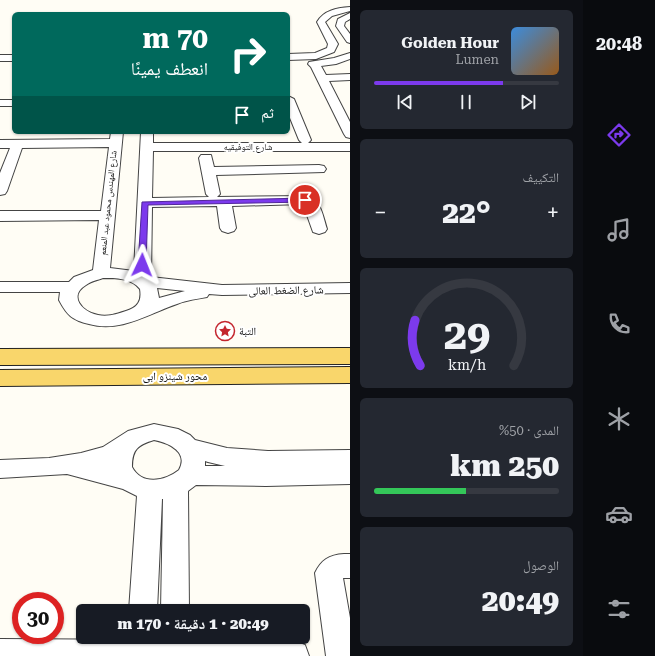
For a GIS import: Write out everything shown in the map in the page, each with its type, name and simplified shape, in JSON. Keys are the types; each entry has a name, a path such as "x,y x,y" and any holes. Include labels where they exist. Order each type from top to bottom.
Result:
{"main road":[{"name":"محور شينزو ابى","path":"0,357 350,356"},
{"name":"محور شينزو ابى","path":"0,378 350,375"}],"street":[{"path":"290,58 316,56 331,50 333,44 321,22 332,13 350,9"},
{"path":"350,16 342,20 340,26 350,40"},
{"path":"319,64 336,61 350,56"},
{"path":"0,58 12,58"},
{"path":"0,64 12,64"},
{"path":"290,64 350,64"},
{"path":"319,64 324,82 332,98 344,110 350,134"},
{"path":"324,82 350,77"},
{"path":"324,82 350,87"},
{"path":"332,98 344,98"},
{"path":"0,103 12,103"},
{"path":"290,104 305,140"},
{"path":"142,281 147,140"},
{"name":"شارع التوفيقيه","path":"147,140 350,140"},
{"name":"شارع التوفيقيه","path":"147,140 350,147"},
{"path":"0,148 66,146 115,141"},
{"name":"شارع المهندس محمود عبد المنعم","path":"101,273 115,141"},
{"path":"0,144 66,146"},
{"path":"1,184 16,148"},
{"path":"228,228 207,164 256,170 319,169"},
{"path":"256,170 263,200"},
{"path":"145,203 218,198 309,201 319,229"},
{"path":"0,216 107,215"},
{"path":"101,273 120,273 132,276 142,281 149,289 150,298 148,304 138,313 123,320 100,321 87,319 74,312 70,307 68,297 73,287 82,280 101,273"},
{"name":"شارع الضغط العالى","path":"142,281 222,290 350,288"},
{"path":"0,287 73,287"},
{"name":"شارع الضغط العالى","path":"138,313 172,299 222,290"},
{"path":"0,469 66,466 98,459 126,445 138,436 154,432 171,434 184,442 193,454 194,461 182,480 174,604"},
{"path":"126,445 120,459 120,467 123,474 140,485"},
{"path":"189,447 204,453 242,459 350,459"},
{"path":"66,466 140,485 163,489 182,480 350,474"},
{"path":"140,485 143,604"},
{"path":"341,656 329,573 332,568 338,566 350,566"},
{"path":"0,654 140,646 174,646 294,656"}],"place":[{"name":"التبة","path":"225,331"}],"route":[{"path":"142,265 145,203 305,200"}]}
